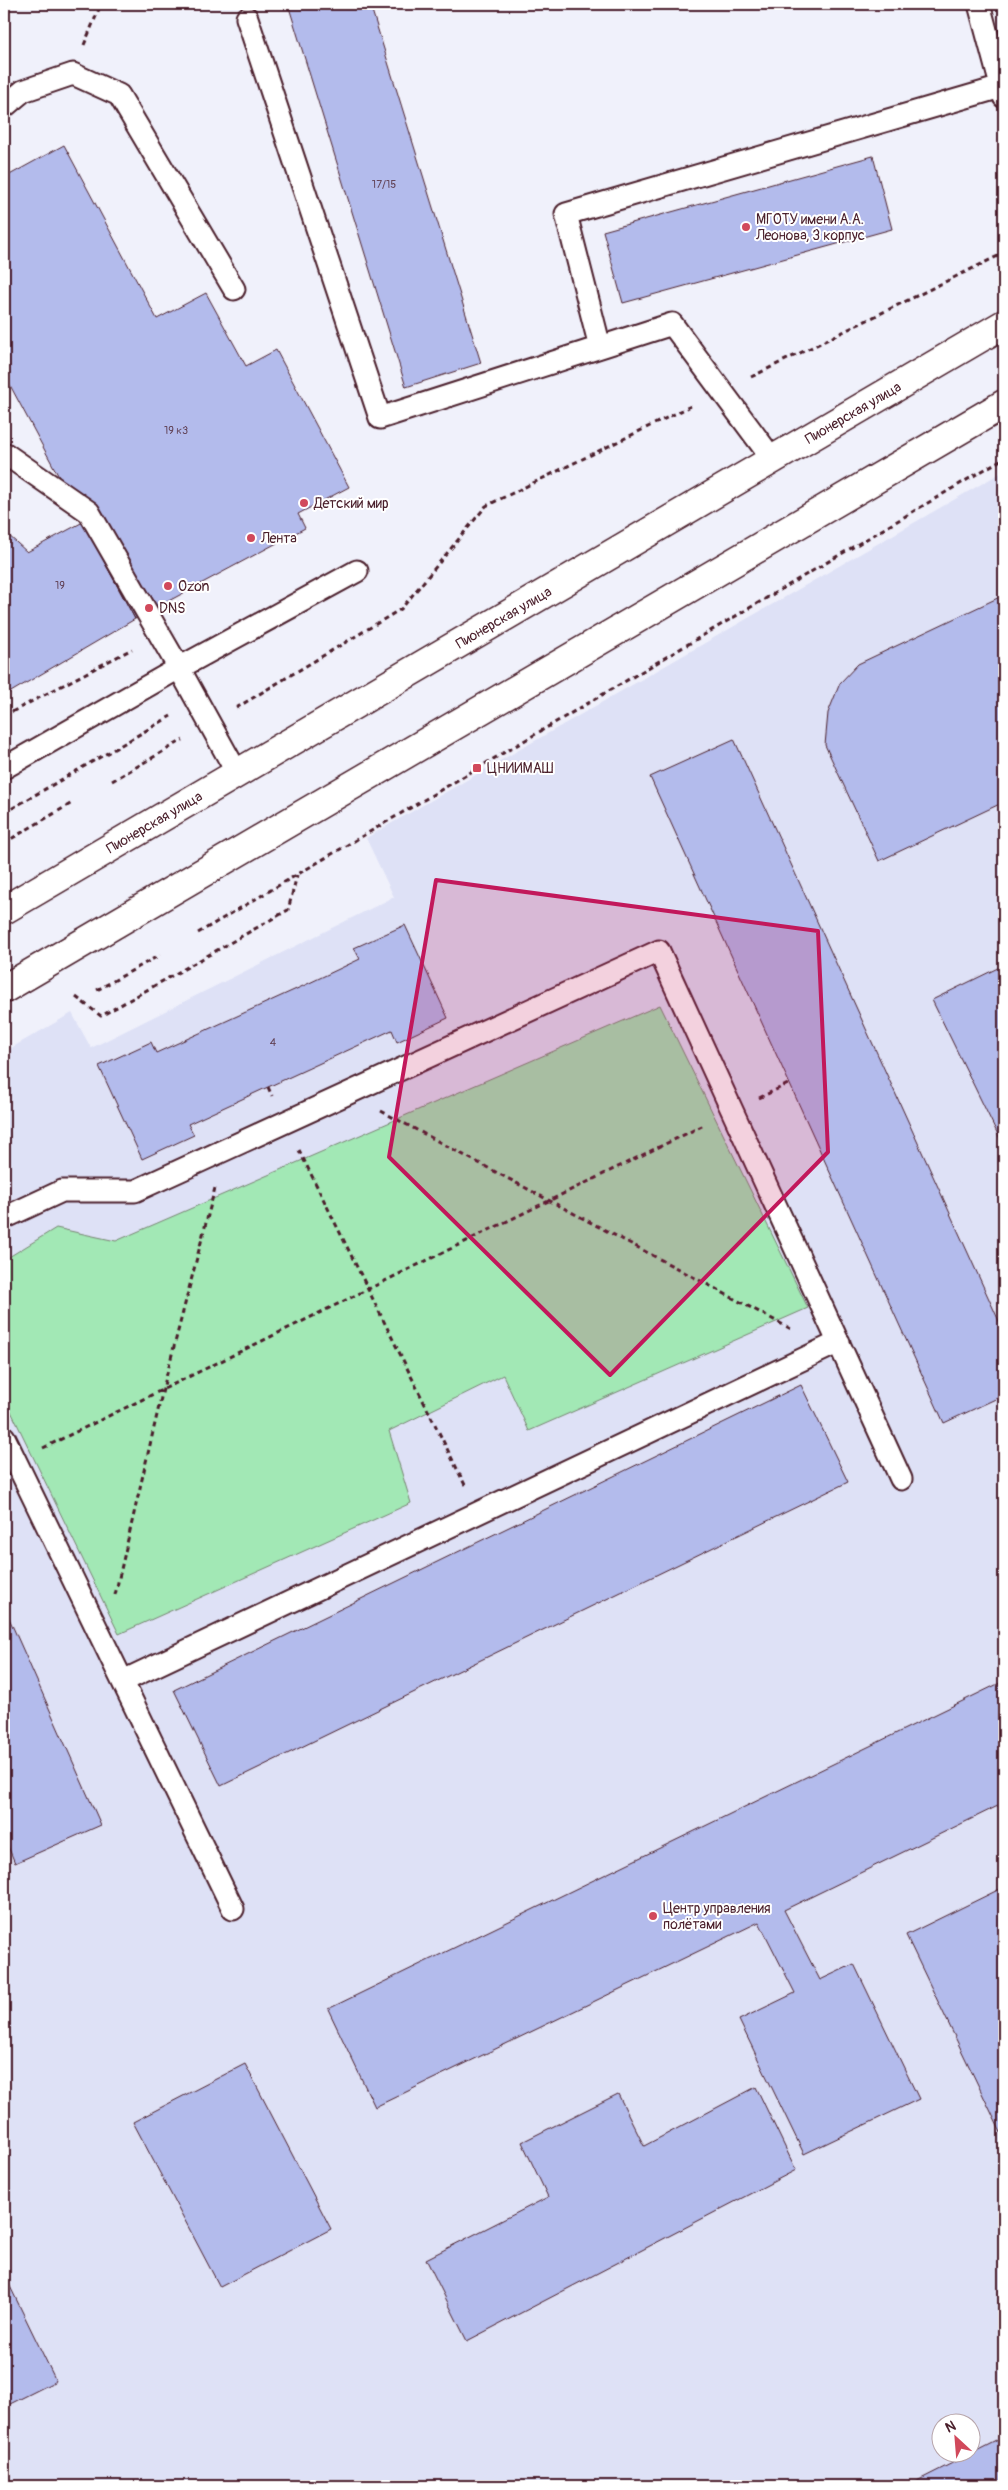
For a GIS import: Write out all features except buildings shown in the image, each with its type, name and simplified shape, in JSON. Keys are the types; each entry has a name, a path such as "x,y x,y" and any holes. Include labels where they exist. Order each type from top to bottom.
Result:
{"main road":[{"name":"Пионерская улица","path":"4,910 1004,324"},
{"path":"4,990 1004,404"}],"lane":[{"path":"600,347 566,214 1003,92 979,4"},
{"path":"247,18 380,418 672,324 720,392 773,460"},
{"path":"4,107 23,91 73,74 119,94 234,288"},
{"path":"4,453 89,512 238,773"},
{"path":"4,768 179,668 357,570"},
{"path":"4,1218 62,1191 135,1191 659,951 733,1111 833,1345 901,1479"},
{"path":"123,1682 833,1345"},
{"path":"4,1437 233,1909"}],"path":[{"path":"73,74 101,4"},
{"path":"112,781 401,608 486,506 1004,253"},
{"path":"198,933 1004,458"},
{"path":"4,716 160,635"},
{"path":"4,813 174,714"},
{"path":"4,842 72,803"},
{"path":"76,997 101,1016 288,910 297,875"},
{"path":"97,990 160,955"},
{"path":"16,1461 790,1083"},
{"path":"268,1087 479,1512"},
{"path":"347,1093 548,1201 833,1345"},
{"path":"104,1644 163,1389 225,1149"}],"highlighted area":[{"path":"436,880 818,931 828,1152 610,1375 389,1157"}],"shaded area":[{"path":"1004,471 1004,2486 4,2486 4,1052 72,1013 91,1048 394,897 366,838"}],"green space":[{"path":"660,1005 808,1308 529,1431 503,1375 389,1431 411,1503 119,1634 4,1397 4,1260 56,1228 116,1241"}],"place":[{"name":"МГОТУ имени А.А. Леонова, 3 корпус","path":"746,227"},
{"name":"Детский мир","path":"304,503"},
{"name":"Лента","path":"251,538"},
{"name":"Ozon","path":"168,586"},
{"name":"DNS","path":"149,608"},
{"name":"ЦНИИМАШ","path":"477,768"},
{"name":"Центр управления полётами","path":"653,1916"}]}
